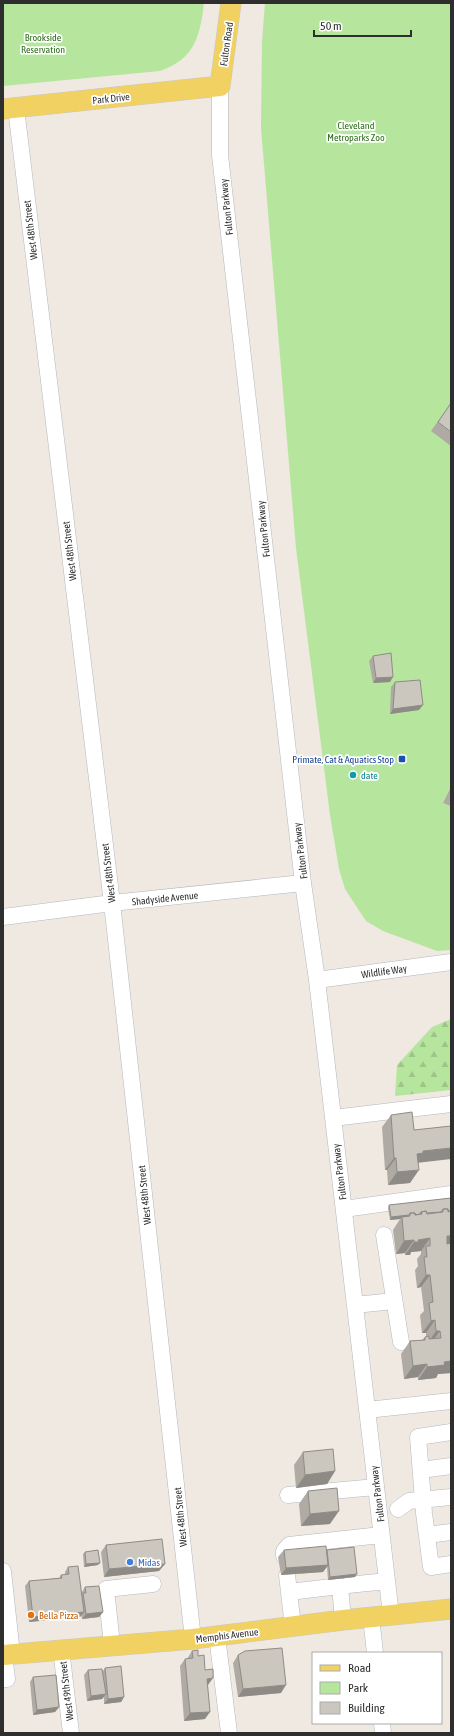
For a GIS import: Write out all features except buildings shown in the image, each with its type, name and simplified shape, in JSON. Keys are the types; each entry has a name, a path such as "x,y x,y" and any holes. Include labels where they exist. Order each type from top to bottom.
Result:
{"main road":[{"name":"Fulton Road","path":"220,86 232,3"},
{"name":"Park Drive","path":"9,109 220,86"},
{"name":"Memphis Avenue","path":"6,1655 61,1649 193,1639 343,1620 451,1609"}],"street":[{"name":"Fulton Parkway","path":"220,86 220,155 303,883 317,980 390,1615"},
{"name":"West 48th Street","path":"9,109 112,903 193,1639"},
{"name":"Shadyside Avenue","path":"3,917 112,903 303,883"},
{"name":"Wildlife Way","path":"317,980 451,962"},
{"path":"333,1118 451,1104"},
{"path":"344,1209 451,1194"},
{"path":"384,1235 401,1342"},
{"path":"355,1305 394,1301"},
{"path":"367,1410 451,1401"},
{"path":"451,1432 418,1437 431,1567 451,1564"},
{"path":"421,1470 451,1466"},
{"path":"288,1495 376,1487"},
{"path":"379,1510 398,1509 410,1514 424,1506 451,1497"},
{"path":"427,1535 451,1532"},
{"path":"284,1556 284,1551 289,1545 335,1546 381,1535"},
{"path":"3,1571 7,1679 3,1679"},
{"path":"287,1575 293,1627"},
{"path":"289,1592 339,1582 387,1581"},
{"path":"339,1582 343,1620"},
{"path":"112,1645 106,1590 153,1584"},
{"path":"371,1617 375,1652"},
{"path":"218,1636 229,1733"},
{"name":"West 49th Street","path":"61,1649 71,1733"}],"green space":[{"name":"Brookside Reservation","path":"3,3 204,3 198,36 194,45 181,60 160,71 3,86"},
{"name":"Cleveland Metroparks Zoo","path":"265,3 451,3 451,950 437,951 383,931 366,921 345,889 339,869 330,815 296,548 261,128 262,41"},
{"path":"451,1019 451,1090 395,1096 397,1065 432,1027"}],"place":[{"name":"Primate, Cat & Aquatics Stop","path":"402,759"},
{"name":"date","path":"353,775"},
{"name":"Midas","path":"130,1562"},
{"name":"Bella Pizza","path":"31,1615"}]}
